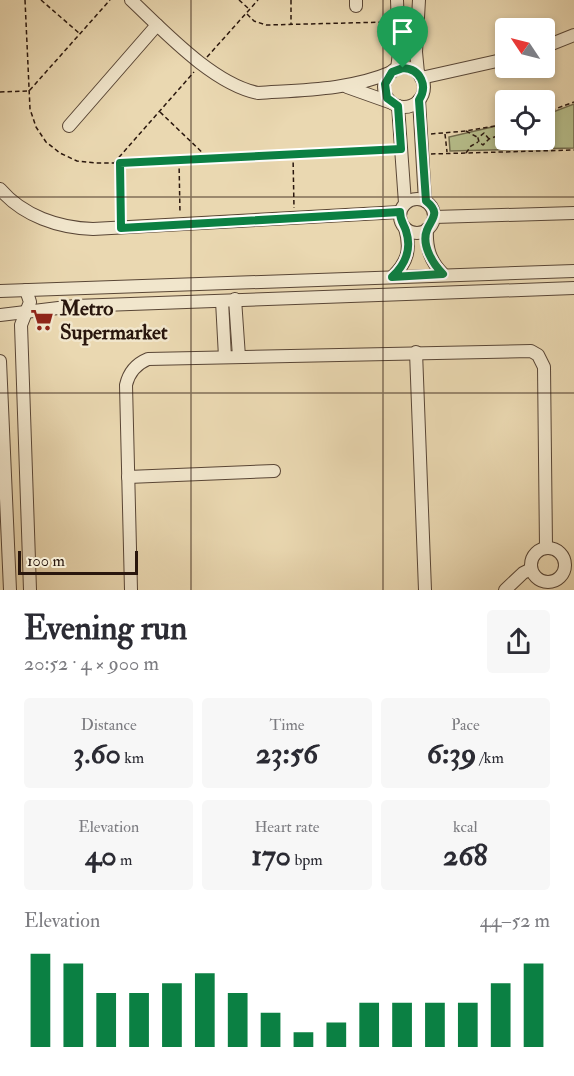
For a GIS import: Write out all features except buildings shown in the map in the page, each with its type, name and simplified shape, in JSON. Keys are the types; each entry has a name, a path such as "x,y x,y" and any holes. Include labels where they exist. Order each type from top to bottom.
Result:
{"street":[{"path":"131,0 202,63 231,84 258,93 346,86 369,81 394,70 408,68 420,75 495,61"},
{"path":"392,277 402,268 409,242 402,224 401,149 395,105 387,98 385,84 394,70 398,22 397,0"},
{"path":"418,0 416,52 424,89 419,100 426,201"},
{"path":"69,126 157,25"},
{"path":"555,43 574,35"},
{"path":"346,86 395,105 409,106 419,100"},
{"path":"0,189 24,209 48,221 73,228 121,228 294,218 403,208 417,198 426,201 432,208 434,217 427,230 428,251 435,266 443,274"},
{"path":"434,217 574,213"},
{"path":"405,228 416,233 427,230"},
{"path":"0,291 574,271"},
{"path":"0,315 75,306 574,288"},
{"path":"26,290 30,302 21,325 30,590"},
{"path":"235,299 239,357"},
{"path":"222,300 225,357"},
{"path":"131,590 126,390 127,379 132,370 139,363 148,359 416,352 527,350 535,352 544,367 546,547"},
{"path":"416,352 425,590"},
{"path":"0,361 10,590"},
{"path":"128,477 274,471"},
{"path":"546,547 559,550 569,556 566,568 569,574 547,586 531,569 536,553 546,547"},
{"path":"505,590 523,573 531,569"}],"path":[{"path":"25,0 30,109 36,127 46,142 60,153 77,161 120,163 401,149"},
{"path":"41,0 80,34"},
{"path":"0,92 29,91 110,0"},
{"path":"238,0 249,10"},
{"path":"113,163 258,0"},
{"path":"291,0 291,25"},
{"path":"246,14 262,24 398,22"},
{"path":"555,109 574,102"},
{"path":"159,111 209,159"},
{"path":"421,133 445,134 495,126"},
{"path":"466,131 478,138"},
{"path":"478,138 484,133 489,139"},
{"path":"445,134 447,153"},
{"path":"478,138 483,145 495,137"},
{"path":"466,153 471,146 479,142"},
{"path":"422,154 539,150"},
{"path":"555,150 574,150"},
{"path":"293,154 294,218"},
{"path":"179,160 181,224"},
{"path":"120,163 121,228"}],"green space":[{"path":"574,104 574,148 555,148 555,111"},
{"path":"495,126 495,150 450,151 449,137"}],"place":[{"name":"Metro Supermarket","path":"42,320"}],"route":[{"path":"403,68 418,73 423,83 424,89 419,100 426,201 434,212 433,222 427,230 426,242 435,266 443,274 392,277 402,268 408,252 409,242 400,212 121,228 120,163 401,149 398,106 387,98 385,84 392,72 403,68"}]}
